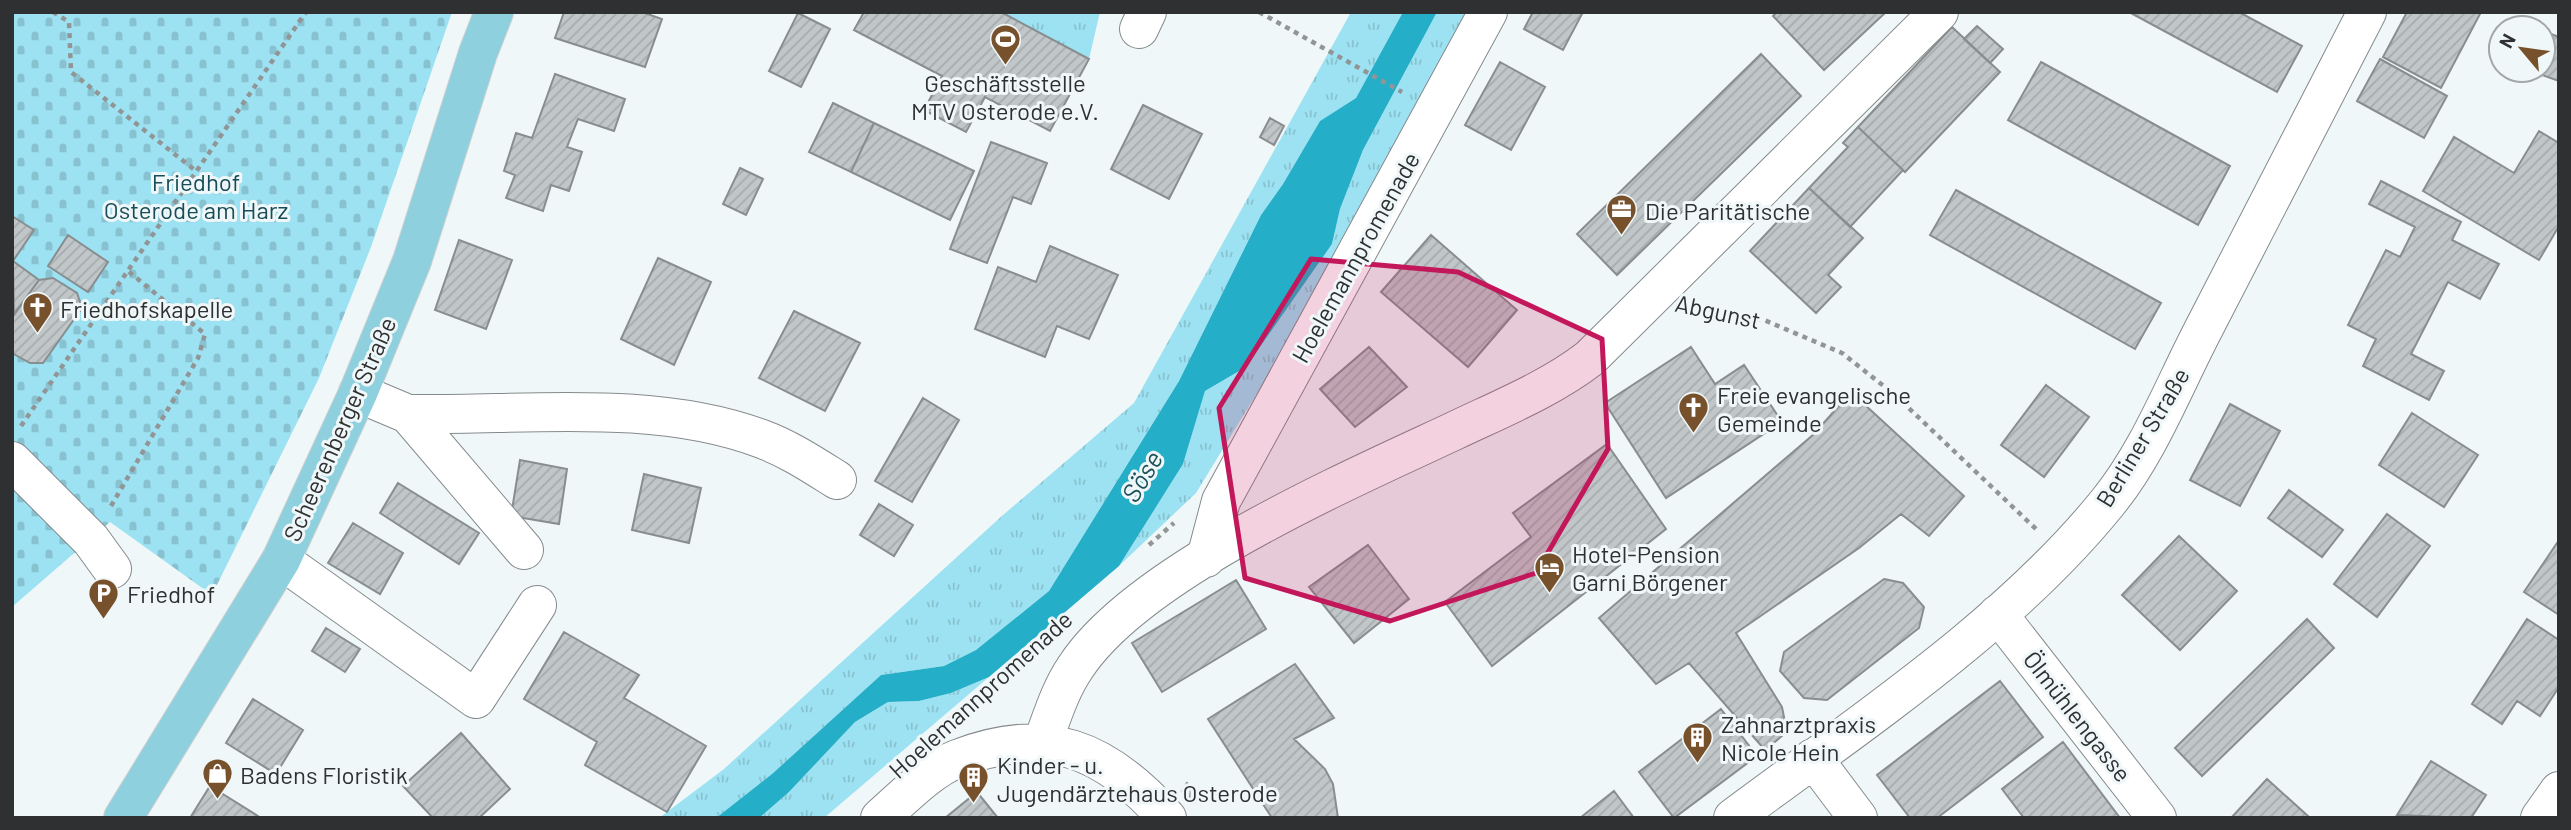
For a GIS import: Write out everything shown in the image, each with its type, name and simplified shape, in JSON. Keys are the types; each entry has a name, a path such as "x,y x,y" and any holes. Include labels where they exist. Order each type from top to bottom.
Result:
{"main road":[{"name":"Scheerenberger Straße","path":"123,818 281,560 358,393 411,261 478,53 494,12"}],"street":[{"name":"Hoelemannpromenade","path":"1206,558 1221,501 1488,12"},
{"name":"Abgunst","path":"1652,298 1939,12"},
{"name":"Berliner Straße","path":"1733,818 1998,614 2062,553 2109,501 2152,430 2367,12"},
{"name":"Hoelemannpromenade","path":"880,818 912,789 955,760 1042,741 1073,670 1096,642 1132,607 1206,558 1290,512 1575,370 1652,298"},
{"path":"358,393 408,414 604,412 652,416 727,429 789,451 837,480"},
{"path":"408,414 524,550"},
{"path":"16,444 102,555"},
{"path":"281,560 476,699 537,605"},
{"name":"Ölmühlengasse","path":"1998,614 2157,818"},
{"path":"1042,741 1087,755 1116,771 1138,787 1167,818"},
{"path":"1813,758 1858,818"},
{"path":"2540,818 2559,792"}],"path":[{"path":"53,12 69,22 71,72 196,171"},
{"path":"16,444 128,271 306,12"},
{"path":"1259,12 1410,96"},
{"path":"102,555 198,358 205,334 128,271"},
{"name":"Abgunst","path":"1652,298 1764,320 1842,354 1895,395 2062,553"},
{"path":"1144,549 1191,509 1221,501"},
{"name":"Hoelemannpromenade","path":"944,724 1065,618"}],"highlighted area":[{"path":"1311,259 1458,272 1602,339 1608,449 1536,573 1390,621 1245,578 1219,408"}],"green space":[{"name":"Friedhof Osterode am Harz","path":"12,12 452,12 371,247 319,378 212,595 110,522 12,607"},
{"path":"1001,12 1100,12 1089,59"},
{"path":"1351,12 1403,12 1356,98 1320,121 1283,184 1261,215 1179,381 1049,591 976,650 944,666 881,675 772,774 716,818 659,818 724,769 1003,515 1134,403"},
{"path":"1437,12 1468,12 1265,380 1196,493 1119,566 1183,464 1205,391 1246,367 1332,244 1340,209 1363,150"},
{"path":"989,677 824,818 759,818 789,792 855,722 888,702 919,701 951,693"}],"water":[{"name":"Söse","path":"1403,12 1437,12 1363,150 1340,209 1332,244 1246,367 1205,391 1183,464 1119,566 989,677 951,693 919,701 888,702 855,722 789,792 759,818 716,818 772,774 881,675 944,666 976,650 1049,591 1179,381 1261,215 1283,184 1320,121 1356,98"}],"building":[{"path":"564,12 642,12 662,19 645,67 555,38"},
{"name":"Geschäftsstelle MTV Osterode e.V.","path":"864,12 1001,12 1089,59 1050,131 985,97 966,132 924,110 942,76 854,30"},
{"path":"1533,12 1583,12 1563,50 1524,29"},
{"path":"1777,12 1886,12 1824,70 1773,16"},
{"path":"2129,12 2239,12 2302,46 2277,92"},
{"path":"2407,12 2481,12 2441,88 2383,57"},
{"path":"798,13 830,29 801,87 769,71"},
{"path":"1977,26 2003,49 1990,63 1964,39"},
{"path":"1952,27 2000,72 1905,172 1858,127"},
{"path":"2557,36 2559,37 2559,81 2557,80"},
{"path":"1761,54 1801,96 1617,275 1577,234"},
{"path":"2380,59 2447,96 2424,138 2357,101"},
{"path":"1500,62 1545,87 1511,150 1465,125"},
{"path":"2041,62 2230,166 2198,225 2008,120"},
{"path":"555,74 625,99 614,131 578,119 567,147 582,152 569,191 551,185 543,211 506,198 515,175 504,171 516,133 532,138"},
{"path":"833,103 874,123 851,172 809,152"},
{"path":"1143,105 1202,134 1169,199 1111,169"},
{"path":"1270,118 1284,126 1274,145 1260,137"},
{"path":"874,123 974,171 950,220 851,172"},
{"path":"1858,127 1903,170 1850,227 1809,188 1848,147 1843,143"},
{"path":"2539,131 2559,143 2559,226 2539,260 2423,191 2454,137 2514,173"},
{"path":"991,142 1047,163 1031,204 1013,197 987,263 950,249"},
{"path":"740,168 763,179 746,215 723,204"},
{"path":"2381,181 2461,222 2452,240 2499,264 2480,299 2448,282 2411,354 2444,371 2429,400 2363,366 2376,339 2348,325 2386,250 2400,257 2415,227 2369,204"},
{"path":"1809,188 1863,238 1828,275 1841,287 1816,313 1750,251"},
{"path":"1956,190 2161,303 2135,349 1930,235"},
{"path":"12,216 34,230 13,261 39,280 14,315"},
{"path":"68,235 108,262 88,292 48,266"},
{"path":"1431,235 1517,310 1468,367 1381,292"},
{"path":"459,240 512,260 486,329 435,310"},
{"path":"1050,246 1118,275 1089,339 1057,326 1045,357 975,329 998,267 1036,282"},
{"path":"658,258 711,282 674,365 621,339"},
{"name":"Friedhofskapelle","path":"53,278 77,293 82,308 43,363 30,363 12,353 12,317 39,280"},
{"path":"794,311 860,343 825,411 759,378"},
{"path":"1369,347 1407,387 1355,427 1320,389"},
{"name":"Freie evangelische Gemeinde","path":"1691,347 1715,384 1744,365 1782,422 1666,498 1605,403"},
{"path":"2046,385 2089,417 2044,477 2001,445"},
{"path":"1851,392 1964,496 1929,536 1901,514 1859,548 1736,633 1782,707 1786,727 1782,736 1765,750 1689,663 1656,684 1599,618 1814,434"},
{"path":"923,398 959,420 912,502 875,481"},
{"path":"2230,404 2280,431 2240,506 2190,480"},
{"path":"2412,413 2478,455 2444,507 2379,465"},
{"path":"1607,444 1666,529 1492,666 1445,602 1531,537 1513,513"},
{"path":"520,460 567,469 559,524 511,516"},
{"path":"644,474 701,488 689,543 632,530"},
{"path":"398,483 479,533 459,564 380,513"},
{"path":"2289,490 2343,530 2322,557 2268,518"},
{"path":"879,504 913,525 894,556 860,535"},
{"path":"2387,514 2430,546 2377,617 2334,584"},
{"path":"353,523 403,553 380,594 328,563"},
{"path":"2179,536 2237,591 2180,650 2122,595"},
{"path":"2559,540 2559,615 2524,592"},
{"path":"1368,545 1409,599 1354,643 1309,587"},
{"path":"1884,579 1903,583 1924,607 1919,628 1827,700 1804,698 1780,671 1784,652"},
{"path":"1236,580 1266,629 1162,692 1132,643"},
{"path":"2307,619 2334,648 2202,776 2175,748"},
{"path":"2527,619 2559,640 2559,687 2540,716 2517,701 2502,724 2472,704"},
{"path":"326,628 360,649 345,672 312,651"},
{"path":"564,632 639,675 624,698 706,746 667,812 585,765 597,742 524,699"},
{"path":"1295,664 1334,718 1294,739 1325,769 1333,784 1338,818 1272,818 1208,719"},
{"path":"2000,681 2043,737 1937,818 1910,818 1877,775"},
{"path":"253,699 303,730 276,774 226,743"},
{"name":"Zahnarztpraxis Nicole Hein","path":"1721,709 1757,756 1674,818 1639,772"},
{"path":"461,733 510,789 479,818 433,818 403,786"},
{"path":"2063,742 2120,818 2024,818 2002,789"},
{"path":"2431,761 2486,795 2471,818 2397,815"},
{"path":"2267,779 2309,817 2309,818 2231,818"},
{"path":"1187,783 1201,793 1195,802 1182,791"},
{"name":"Badens Floristik","path":"210,786 258,816 257,818 190,818"},
{"path":"1614,791 1634,818 1580,818"},
{"name":"Kinder - u. Jugendärztehaus Osterode","path":"977,792 998,818 945,818"}],"place":[{"name":"Geschäftsstelle MTV Osterode e.V.","path":"1005,67"},
{"name":"Die Paritätische","path":"1622,237"},
{"name":"Friedhofskapelle","path":"37,335"},
{"name":"Freie evangelische Gemeinde","path":"1694,435"},
{"name":"Hotel-Pension Garni Börgener","path":"1549,594"},
{"name":"Friedhof","path":"104,620"},
{"name":"Zahnarztpraxis Nicole Hein","path":"1698,764"},
{"name":"Badens Floristik","path":"217,801"},
{"name":"Kinder - u. Jugendärztehaus Osterode","path":"974,805"}]}
